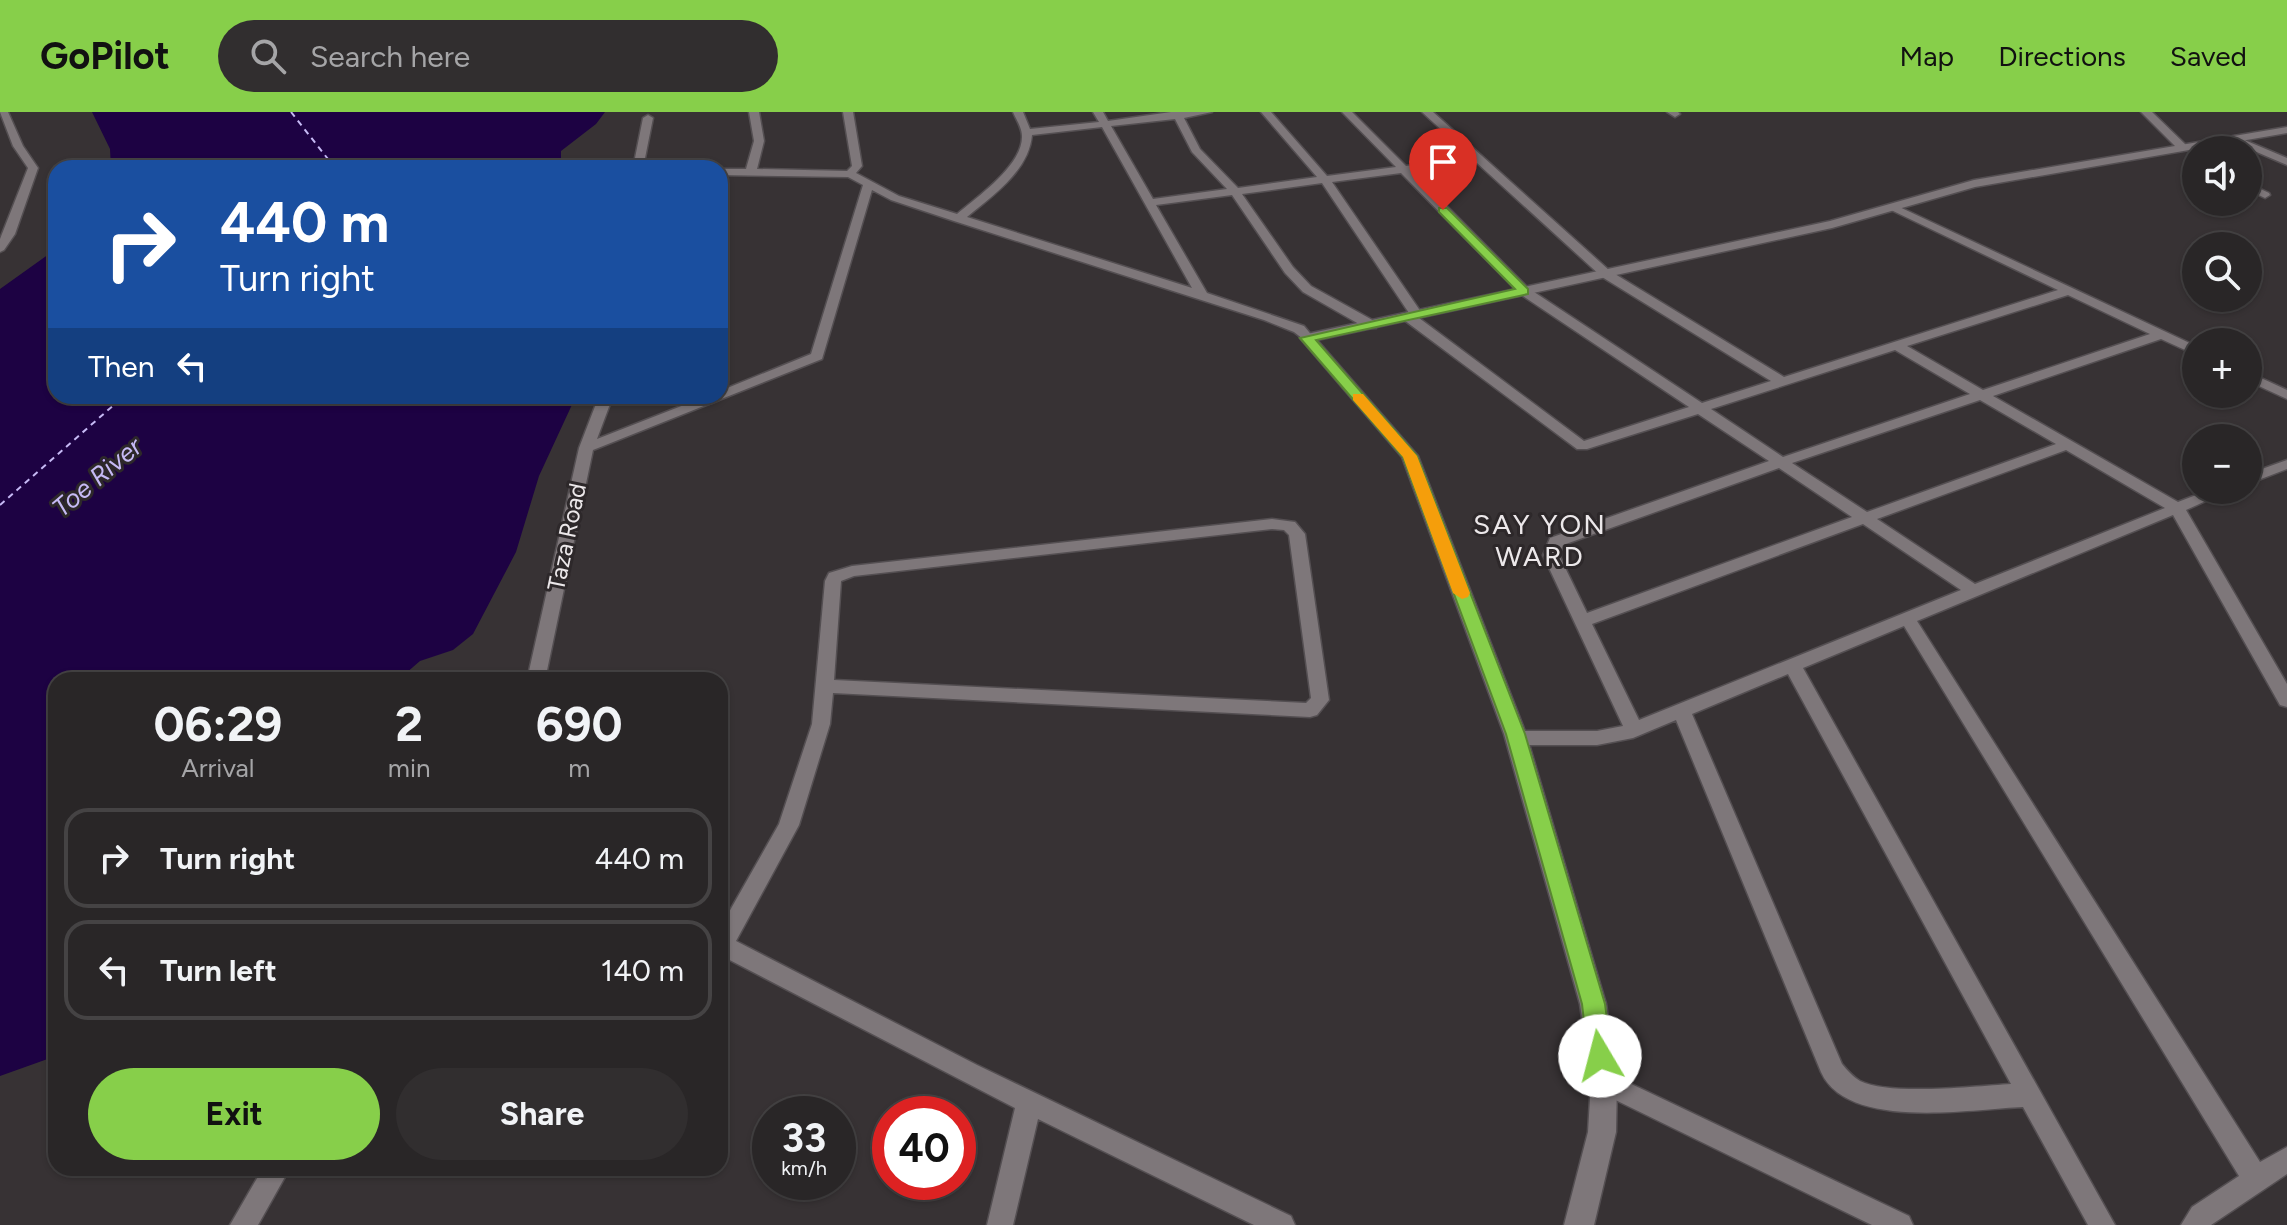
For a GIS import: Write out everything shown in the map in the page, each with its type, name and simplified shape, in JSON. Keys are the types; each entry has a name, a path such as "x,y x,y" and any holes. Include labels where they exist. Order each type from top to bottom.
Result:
{"street":[{"path":"0,248 9,234 33,168 18,146 3,112"},
{"path":"751,172 759,141 754,112"},
{"path":"848,112 857,166 850,174"},
{"path":"958,219 1012,170 1022,155 1026,133 1018,112"},
{"path":"1098,112 1203,297"},
{"path":"1026,133 1207,112"},
{"path":"1266,112 1325,180 1413,316 1582,446 2068,291"},
{"path":"1347,112 1524,291 1974,591"},
{"path":"1427,112 1606,274 1784,383"},
{"path":"2146,112 2180,149"},
{"path":"1177,114 1196,150 1235,191 1289,270 1307,289 1371,325"},
{"path":"640,160 648,118"},
{"path":"2252,136 2287,130"},
{"path":"1307,338 1606,274 1893,207 1974,184 2180,149"},
{"path":"2262,151 2287,162"},
{"path":"1149,203 1480,159"},
{"path":"728,172 850,174 868,186 958,219 1299,329 1410,456 1516,738 1593,1004 1604,1082 1602,1132 1579,1225"},
{"path":"728,393 817,356 868,186"},
{"path":"1893,207 2182,345"},
{"path":"1634,729 1551,555 1556,542 1778,463 2161,335"},
{"path":"1897,346 2177,508 2287,700"},
{"path":"2262,383 2287,395"},
{"name":"Taza Road","path":"538,672 586,448 603,404"},
{"path":"586,448 699,404"},
{"path":"1582,621 2069,444"},
{"path":"2262,474 2287,464"},
{"path":"1516,738 1597,738 1634,729 2187,504"},
{"path":"728,933 789,825 821,724 824,686 833,581 844,572 1272,524 1289,525 1297,534 1320,700 1310,710 824,686"},
{"path":"1907,618 2256,1179"},
{"path":"1792,665 2102,1225"},
{"path":"1681,710 1826,1057 1839,1079 1862,1094 1888,1097 2030,1095"},
{"path":"728,949 1270,1222"},
{"path":"1604,1082 1900,1225"},
{"path":"1000,1225 1029,1103"},
{"path":"2194,1225 2201,1216 2287,1159"},
{"path":"243,1225 272,1176"}],"water":[{"path":"92,112 605,112 596,124 561,151 561,160 111,160 110,149"},
{"name":"Toe River","path":"48,255 48,404 572,404 539,476 516,552 473,634 453,650 420,661 407,672 48,672 48,1059 0,1076 0,289"}],"ferry route":[{"path":"291,112 329,160"},
{"path":"0,505 115,404"}],"slow traffic":[{"path":"1358,397 1410,456 1462,593"}],"district":[{"name":"SAY YON WARD","path":"1540,540"}],"route":[{"path":"1443,210 1524,291 1307,338 1410,456 1515,734 1593,1004 1600,1056"}]}
